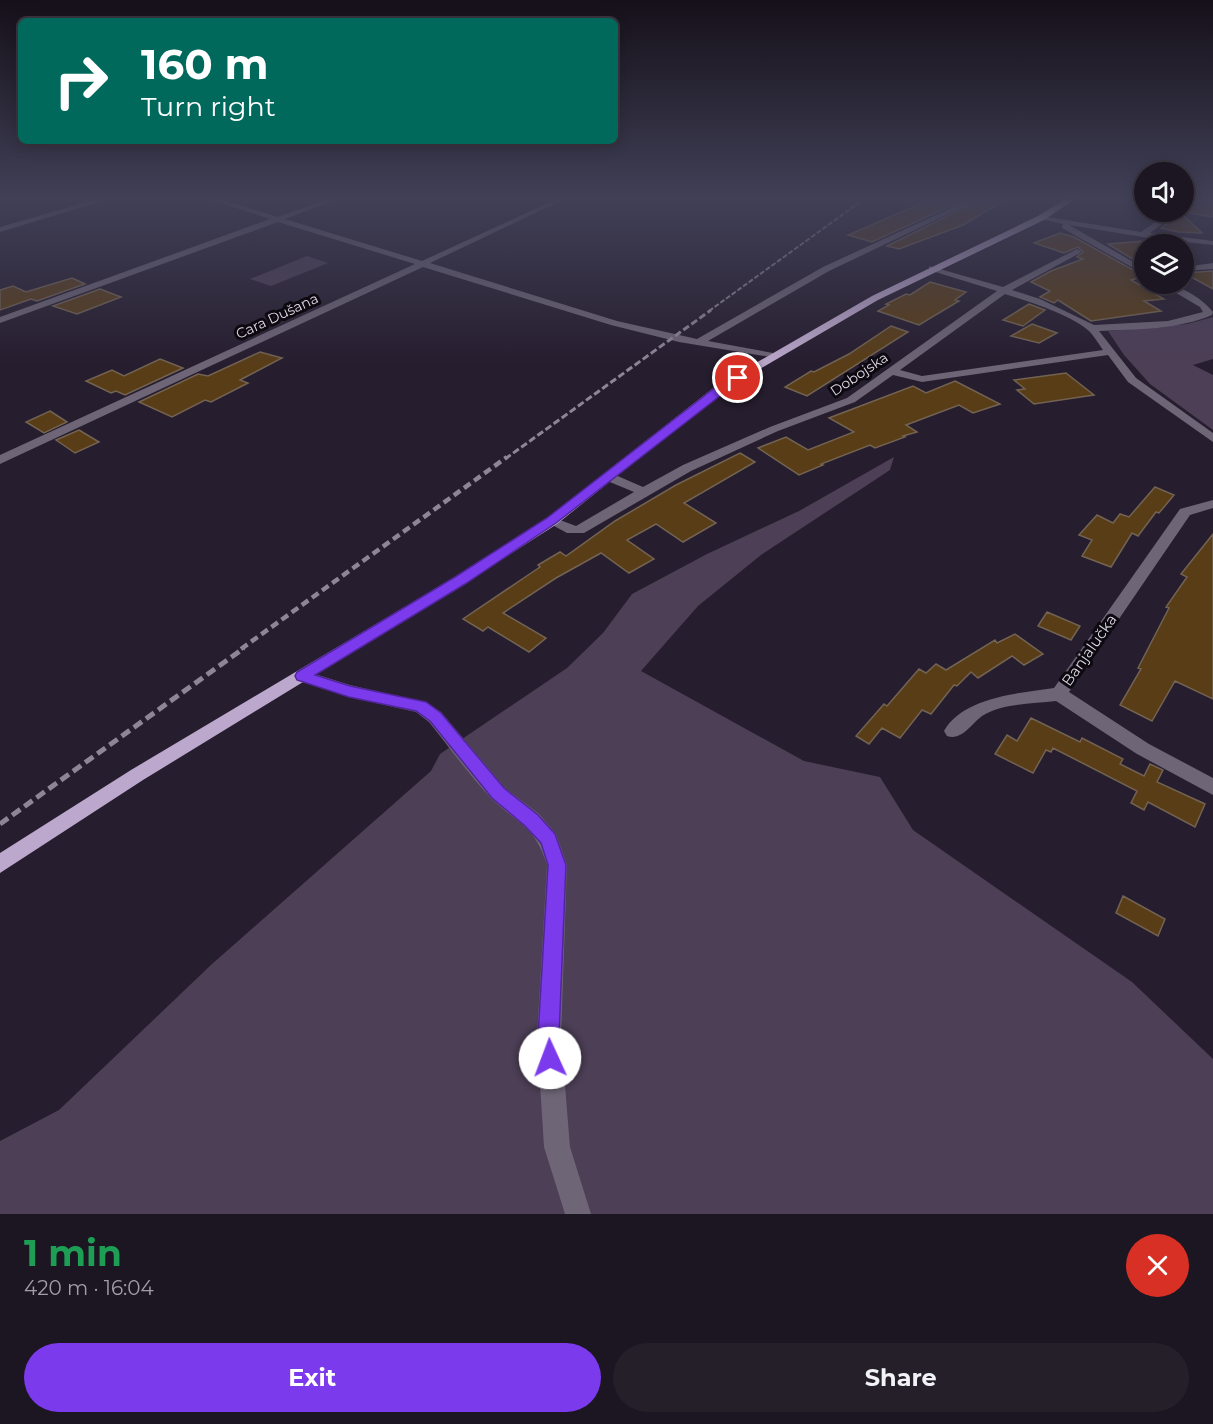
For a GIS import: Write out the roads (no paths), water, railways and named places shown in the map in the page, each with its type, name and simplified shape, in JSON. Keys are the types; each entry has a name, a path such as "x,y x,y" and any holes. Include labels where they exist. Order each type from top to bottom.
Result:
{"main road":[{"path":"0,864 137,775 460,580 552,521 720,388 874,298 963,254"}],"street":[{"path":"0,320 181,254"},
{"path":"396,254 614,323 773,356"},
{"name":"Cara Dušana","path":"0,460 441,254"},
{"path":"699,342 826,269 859,254"},
{"name":"Dobojska","path":"552,521 572,530 579,530 687,468 774,429 851,400 1005,290 1072,254"},
{"path":"1112,254 1134,266"},
{"path":"1194,268 1213,266"},
{"path":"932,268 1005,290 1060,311 1092,328 1132,380 1213,438"},
{"path":"1092,328 1180,322 1198,319 1209,313 1203,305 1184,294"},
{"path":"890,371 922,380 1109,352"},
{"path":"609,477 644,492"},
{"name":"Banjalučka","path":"1213,504 1185,512 1059,694 1143,749 1213,787"},
{"path":"302,676 349,691 421,706 435,717 498,793 532,820 549,840 557,865 549,1036 556,1136 557,1147 578,1214"},
{"path":"953,730 977,711 1004,701 1059,694"}],"railway":[{"path":"709,311 788,254"},
{"path":"505,459 711,310"},
{"path":"241,649 507,457"},
{"path":"0,824 244,648"}]}
